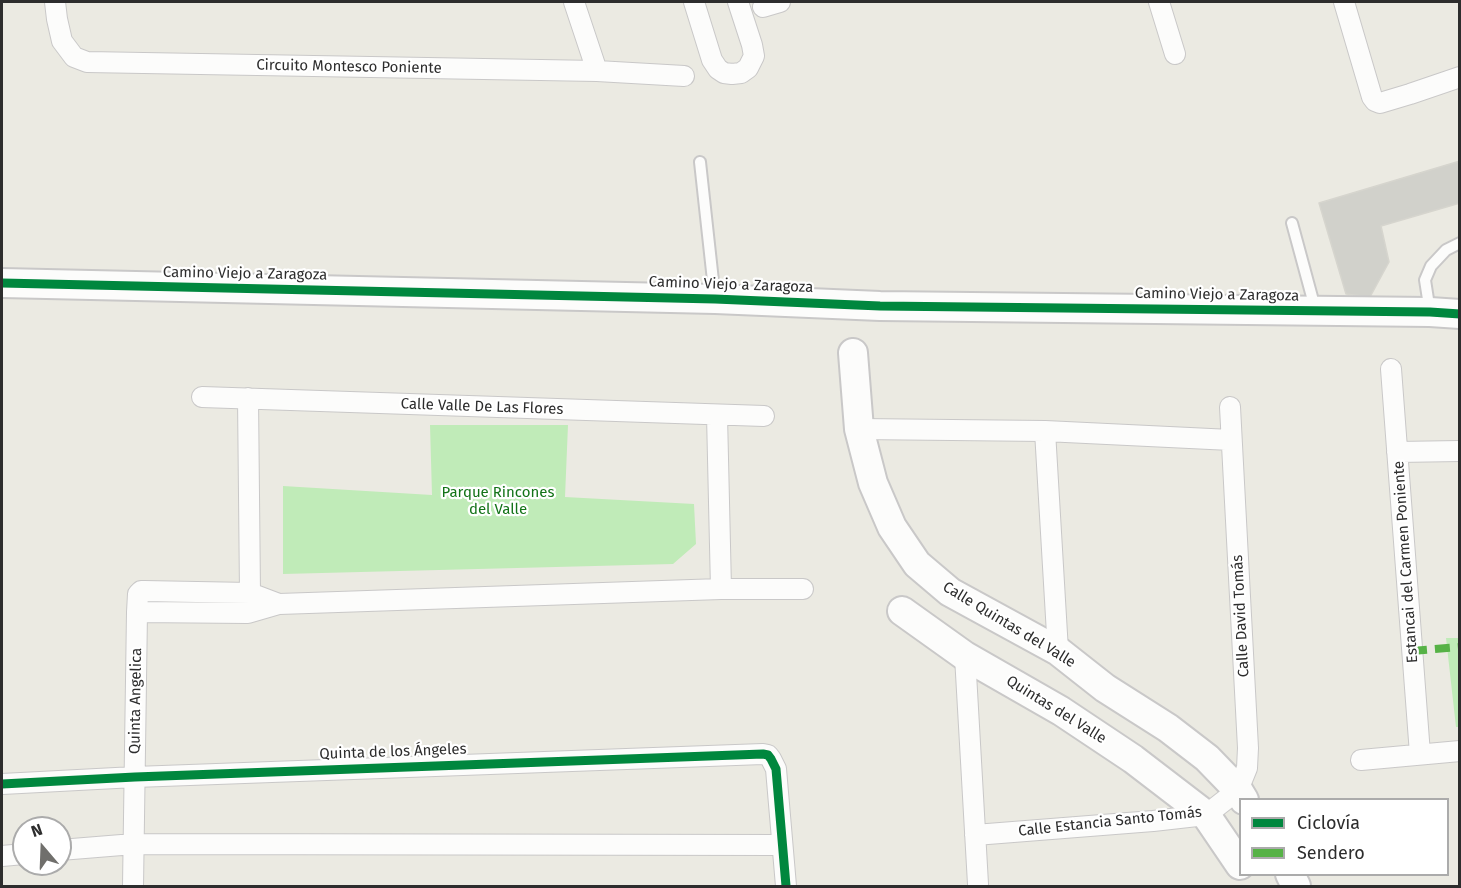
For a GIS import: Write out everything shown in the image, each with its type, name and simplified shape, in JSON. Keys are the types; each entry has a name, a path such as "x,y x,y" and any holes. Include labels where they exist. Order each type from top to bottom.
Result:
{"street":[{"name":"Circuito Montesco Poniente","path":"55,2 62,41 74,57 87,62 597,71 684,76"},
{"path":"574,2 597,71"},
{"path":"694,2 712,60 718,69 732,74 741,73 748,68 754,56 738,2"},
{"path":"1159,2 1175,54"},
{"path":"1344,2 1372,97 1376,101 1380,103 1460,77"},
{"name":"Camino Viejo a Zaragoza","path":"2,283 715,299 880,306 1460,314"},
{"name":"Calle Quintas del Valle","path":"853,353 859,429 873,483 892,527 917,564 950,592 1058,651 1105,688 1168,728 1207,758 1241,795"},
{"name":"Estancai del Carmen Poniente","path":"1391,369 1420,754"},
{"name":"Calle Valle De Las Flores","path":"202,398 765,416"},
{"path":"248,398 250,593 248,613"},
{"name":"Calle David Tomás","path":"1230,407 1248,748 1247,768 1241,795"},
{"path":"717,415 721,589"},
{"path":"859,429 1045,431 1231,440"},
{"path":"1045,431 1058,651"},
{"path":"1397,452 1460,451"},
{"path":"137,612 248,613 279,604 721,589 803,589"},
{"name":"Quinta Angelica","path":"133,886 138,594 141,591 250,593"},
{"path":"250,593 279,604"},
{"name":"Quintas del Valle","path":"902,611 965,656 1061,711 1133,759 1206,815"},
{"path":"965,656 978,884"},
{"path":"1361,760 1460,751"},
{"name":"Quinta de los Ángeles","path":"2,784 763,754 768,755 775,764 782,845"},
{"name":"Calle Estancia Santo Tomás","path":"975,835 1206,815 1241,795"},
{"path":"1206,815 1239,864"},
{"path":"72,849 134,844 782,845 786,886"}],"lane":[{"path":"700,162 715,299"},
{"path":"1292,223 1316,311"},
{"path":"1430,312 1425,280 1431,266 1446,250 1460,243"}],"green space":[{"name":"Parque Rincones del Valle","path":"430,425 568,425 565,497 694,504 696,544 673,564 283,574 283,486 432,495"},
{"path":"1446,638 1459,638 1459,727 1456,727"}],"building":[{"path":"1460,161 1460,203 1381,226 1389,262 1370,297 1346,294 1319,203"}],"marked path":[{"path":"1412,651 1460,647"}],"cycle path":[{"path":"2,283 715,299 880,306 1460,314"},
{"path":"2,784 763,754 768,755 776,769 786,886"}]}
